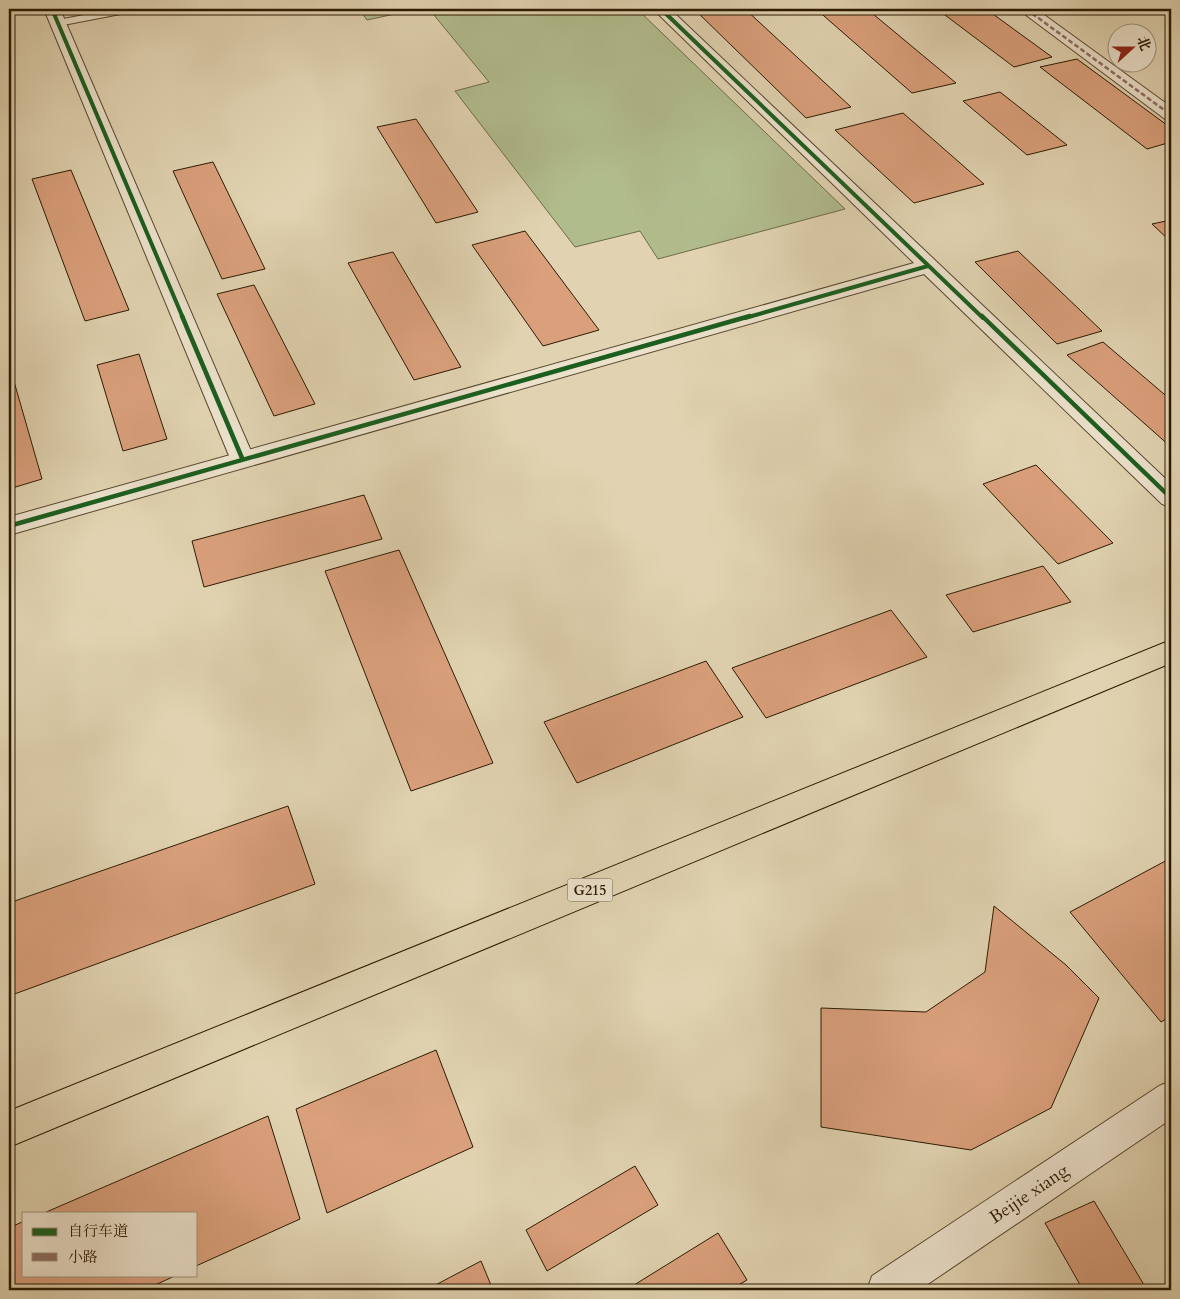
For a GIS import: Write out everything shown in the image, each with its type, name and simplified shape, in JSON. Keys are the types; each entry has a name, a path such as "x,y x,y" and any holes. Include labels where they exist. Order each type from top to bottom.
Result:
{"highway":[{"name":"G215","path":"9,1129 1171,652"}],"street":[{"path":"661,9 1171,498"},
{"path":"1026,9 1171,115"},
{"path":"55,16 242,458"},
{"path":"9,526 242,458 928,266"},
{"name":"Beijie xiang","path":"886,1290 1171,1098"}],"lane":[{"path":"55,16 131,9"}],"green space":[{"path":"359,9 418,9 367,20"},
{"path":"429,9 637,9 845,209 658,259 640,231 575,247 455,91 489,82"}],"building":[{"path":"745,9 851,107 806,118 695,10"},
{"path":"816,9 867,9 956,83 912,93"},
{"path":"937,9 986,9 1052,57 1014,67"},
{"path":"1077,59 1171,128 1171,142 1147,149 1040,67"},
{"path":"1000,92 1067,145 1027,155 963,101"},
{"path":"903,113 984,184 914,203 835,130"},
{"path":"416,119 478,212 436,223 377,127"},
{"path":"213,162 265,269 222,279 173,171"},
{"path":"71,170 129,310 85,321 32,179"},
{"path":"1171,220 1171,242 1152,224"},
{"path":"525,231 599,330 543,346 472,245"},
{"path":"1018,251 1102,331 1057,344 975,262"},
{"path":"393,252 461,367 414,380 348,263"},
{"path":"254,285 315,404 274,416 217,294"},
{"path":"1103,342 1171,400 1171,447 1067,355"},
{"path":"139,354 167,439 123,451 97,365"},
{"path":"9,364 42,479 9,489"},
{"path":"1036,465 1113,543 1058,564 983,484"},
{"path":"364,495 382,539 204,587 192,541"},
{"path":"399,550 493,763 411,791 325,571"},
{"path":"1043,566 1071,602 973,632 946,595"},
{"path":"891,610 927,657 766,718 732,668"},
{"path":"706,661 743,717 577,783 544,722"},
{"path":"288,806 315,884 9,996 9,903"},
{"path":"1171,858 1171,1016 1161,1022 1070,912"},
{"path":"994,906 1066,965 1099,998 1051,1108 971,1150 821,1127 821,1008 926,1012 985,972"},
{"path":"436,1050 473,1147 327,1213 296,1109"},
{"path":"268,1116 300,1219 198,1265 198,1212 46,1212"},
{"path":"635,1166 658,1205 547,1271 526,1230"},
{"path":"1094,1201 1147,1290 1083,1290 1045,1223"},
{"path":"22,1222 22,1276 175,1276 144,1290 9,1290 9,1228"},
{"path":"718,1233 747,1280 730,1290 626,1290"},
{"path":"481,1261 493,1290 426,1290"}],"marked path":[{"path":"1026,9 1171,115"}],"cycle path":[{"path":"52,9 242,458"},
{"path":"661,9 1171,498"},
{"path":"9,526 928,266"}]}
